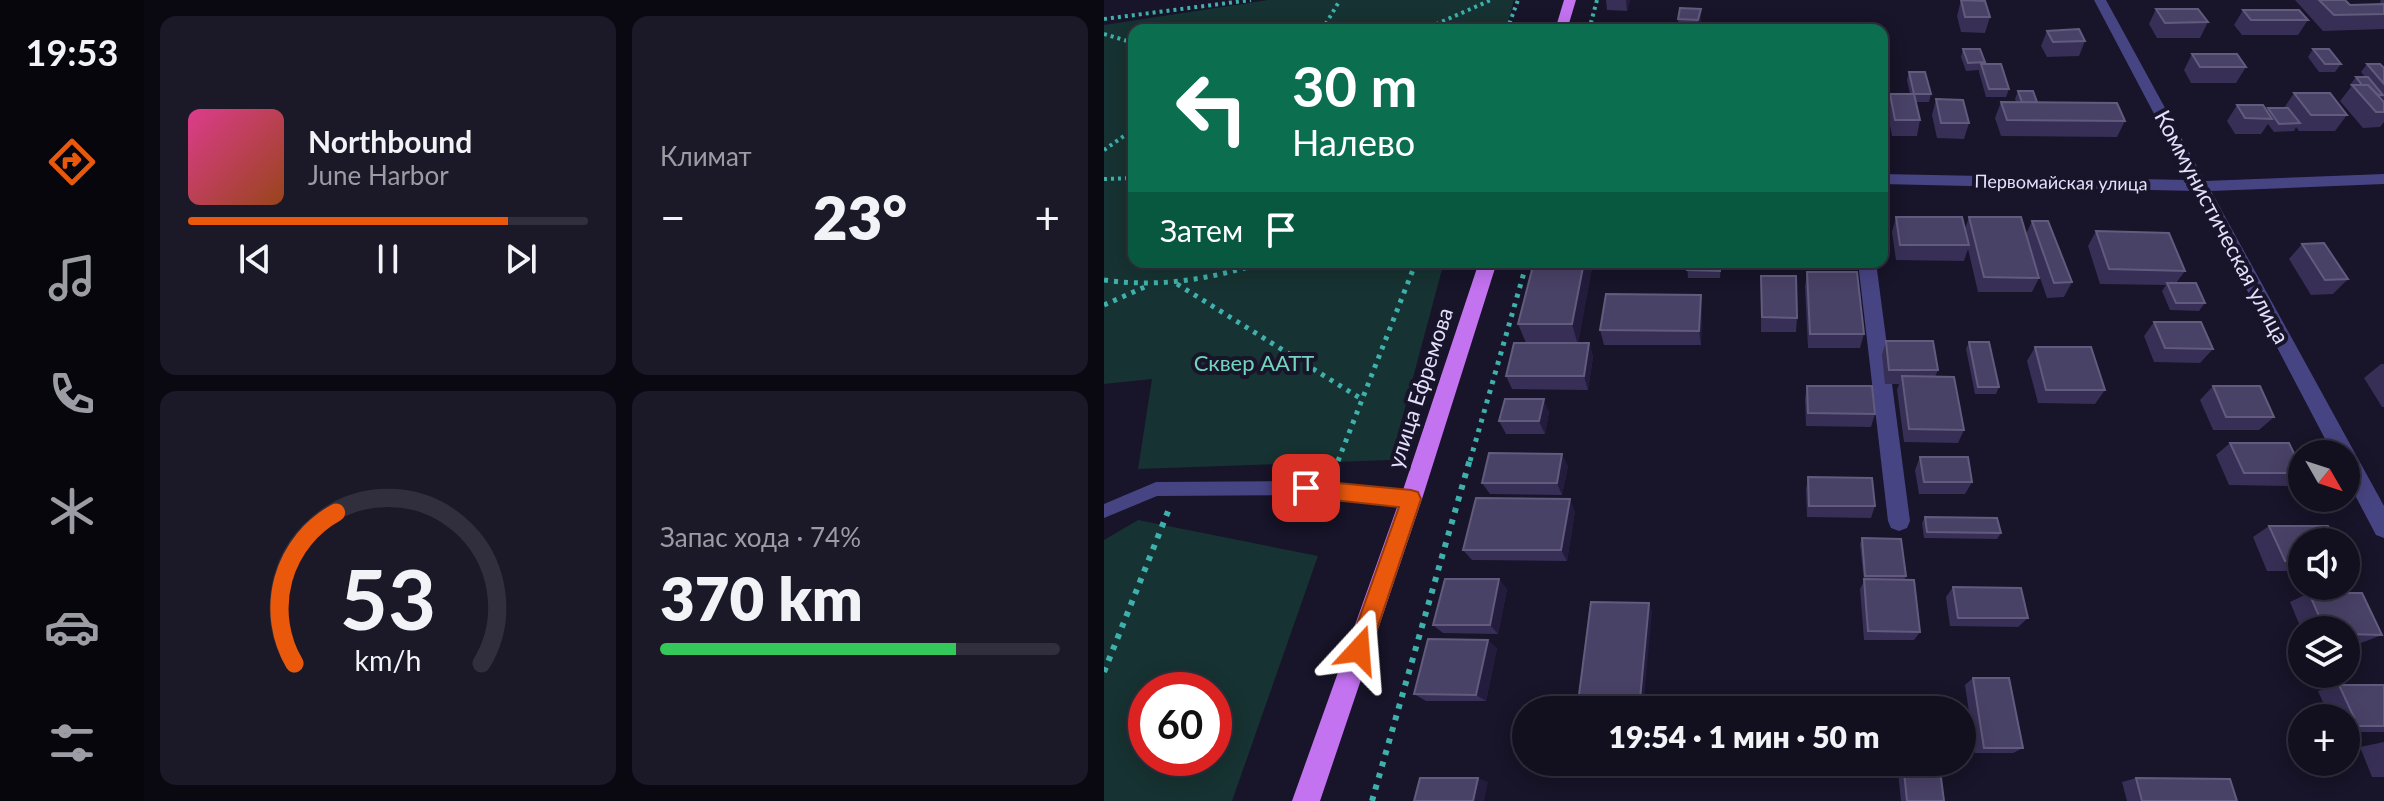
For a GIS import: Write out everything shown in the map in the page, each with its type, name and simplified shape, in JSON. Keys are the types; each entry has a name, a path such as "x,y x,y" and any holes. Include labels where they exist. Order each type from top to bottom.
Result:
{"main road":[{"path":"1563,24 1570,0"},
{"name":"улица Ефремова","path":"1306,801 1411,499 1486,268"}],"street":[{"name":"Коммунистическая улица","path":"2100,0 2336,440"},
{"name":"Первомайская улица","path":"1888,179 2201,186 2384,179"},
{"path":"1868,268 1899,521"},
{"name":"Коммунистическая улица","path":"2360,484 2384,528"}],"lane":[{"path":"1104,511 1156,489 1327,490 1411,499"}],"path":[{"path":"1104,19 1251,0"},
{"path":"1326,24 1340,0"},
{"path":"1437,24 1491,0"},
{"path":"1509,24 1518,0"},
{"path":"1591,24 1597,0"},
{"path":"1104,34 1128,41"},
{"path":"1104,150 1128,133"},
{"path":"1104,179 1128,178"},
{"path":"1104,280 1148,285 1177,284 1215,279 1247,268"},
{"path":"1327,490 1414,268"},
{"path":"1372,801 1525,268"},
{"path":"1177,284 1363,400"},
{"path":"1104,305 1148,285"},
{"path":"1104,672 1177,489"}],"green space":[{"name":"Сквер ААТТ","path":"1268,0 1514,0 1508,24 1128,24 1128,268 1442,268 1391,460 1138,469 1152,379 1104,384 1104,25"},
{"path":"1138,520 1318,556 1232,801 1104,801 1104,540"}],"building":[{"path":"1961,0 1985,1 1990,17 1965,17"},
{"path":"2319,0 2345,0 2350,5 2384,4 2384,14 2334,15"},
{"path":"1680,8 1701,9 1698,20 1678,19"},
{"path":"2156,9 2198,9 2208,22 2165,23"},
{"path":"2243,10 2299,10 2308,20 2251,20"},
{"path":"2079,29 2085,41 2053,42 2047,31"},
{"path":"1963,49 1980,49 1985,62 1968,63"},
{"path":"2313,49 2329,49 2341,64 2325,64"},
{"path":"2192,54 2237,54 2246,67 2200,67"},
{"path":"1981,64 2001,64 2009,89 1989,89"},
{"path":"2367,64 2380,64 2384,68 2384,84"},
{"path":"1909,72 1925,72 1931,94 1914,94"},
{"path":"2356,77 2368,77 2383,95 2378,95 2368,85 2362,85"},
{"path":"2352,85 2368,85 2384,102 2384,112 2376,112"},
{"path":"2018,91 2033,91 2037,102 2022,102"},
{"path":"2294,93 2330,93 2347,115 2311,115"},
{"path":"1890,94 1914,94 1920,120 1895,120"},
{"path":"1936,99 1963,100 1969,123 1941,123"},
{"path":"2001,102 2117,103 2125,121 2007,120"},
{"path":"2237,105 2263,105 2272,119 2245,118"},
{"path":"2268,108 2288,108 2300,123 2279,124"},
{"path":"1896,217 1962,217 1969,245 1900,245"},
{"path":"1969,217 2021,217 2039,278 1984,277"},
{"path":"2032,221 2048,221 2072,282 2054,283"},
{"path":"2096,231 2169,233 2185,271 2109,269"},
{"path":"2324,243 2348,279 2325,280 2302,244"},
{"path":"1532,268 1583,268 1572,324 1518,324"},
{"path":"1687,268 1720,268 1720,271"},
{"path":"1807,272 1857,272 1864,334 1810,334"},
{"path":"1761,276 1796,276 1797,318 1762,317"},
{"path":"2167,283 2196,283 2205,303 2176,303"},
{"path":"1606,294 1701,295 1699,331 1600,330"},
{"path":"2154,322 2201,322 2213,349 2165,348"},
{"path":"1886,341 1933,341 1938,370 1889,370"},
{"path":"1969,342 1989,342 1999,387 1978,387"},
{"path":"1514,343 1589,343 1584,376 1506,376"},
{"path":"2035,347 2091,347 2105,390 2046,390"},
{"path":"1902,376 1954,377 1964,430 1909,429"},
{"path":"1807,386 1872,386 1875,414 1808,413"},
{"path":"2213,386 2260,386 2274,417 2226,417"},
{"path":"1505,399 1544,399 1539,421 1499,421"},
{"path":"2230,443 2288,443 2288,473 2244,473"},
{"path":"1489,453 1562,454 1557,483 1482,483"},
{"path":"1920,457 1968,457 1972,482 1924,482"},
{"path":"1808,477 1872,478 1875,506 1809,506"},
{"path":"1476,498 1570,499 1561,550 1463,550"},
{"path":"1925,517 1997,518 2001,533 1927,532"},
{"path":"2269,526 2328,526 2288,528 2288,561 2285,561"},
{"path":"1862,538 1901,539 1906,576 1865,576"},
{"path":"1445,579 1499,579 1490,625 1433,625"},
{"path":"1864,579 1914,580 1920,632 1868,631"},
{"path":"1953,587 2021,588 2028,618 1958,618"},
{"path":"2362,593 2382,635 2360,634 2360,616 2319,616 2312,600 2360,600"},
{"path":"1591,602 1649,603 1640,696 1579,696"},
{"path":"1428,639 1488,640 1476,695 1414,694"},
{"path":"1973,678 2009,678 2023,748 1984,748"},
{"path":"2384,685 2384,726 2360,726 2360,704 2348,704 2340,688"},
{"path":"1904,776 1941,776 1944,801 1907,801"},
{"path":"1420,778 1478,778 1473,801 1414,801"},
{"path":"2136,778 2230,779 2237,801 2142,801"}],"route":[{"path":"1306,488 1411,499 1359,650"}]}
